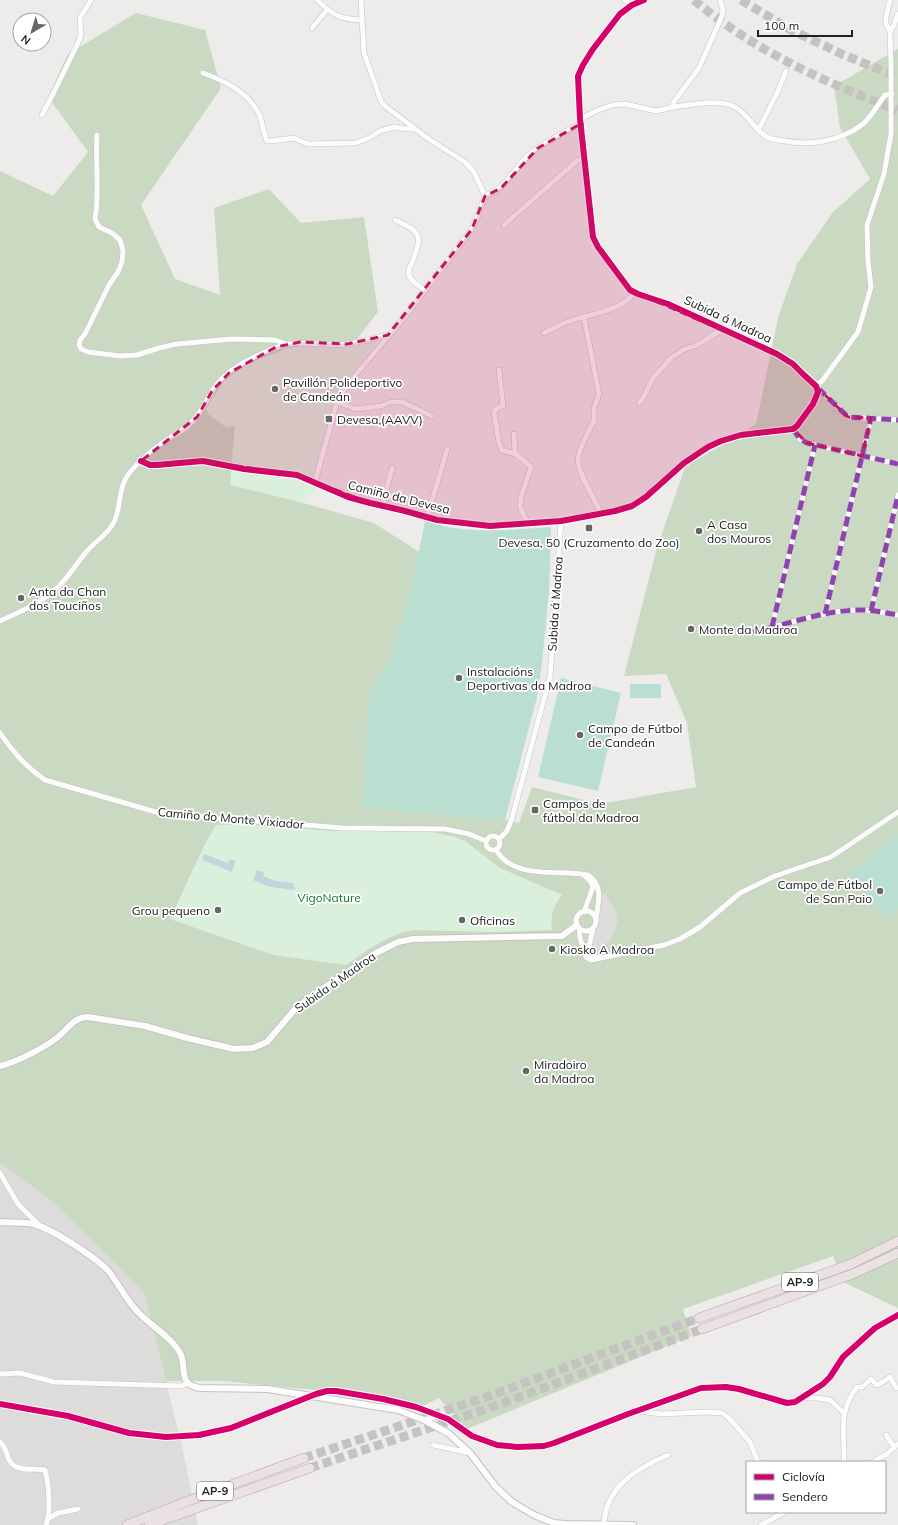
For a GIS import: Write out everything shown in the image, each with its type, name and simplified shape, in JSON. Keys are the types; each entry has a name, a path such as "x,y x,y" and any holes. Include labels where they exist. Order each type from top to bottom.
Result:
{"highway":[{"name":"AP-9","path":"699,1318 851,1264 898,1241"},
{"name":"AP-9","path":"702,1329 855,1273 898,1253"},
{"name":"AP-9","path":"127,1525 304,1458"},
{"name":"AP-9","path":"149,1525 310,1468"}],"street":[{"path":"42,115 81,36 80,18 91,0"},
{"path":"317,0 327,10 337,16 362,20"},
{"path":"314,482 337,402 347,385 404,318 472,229 478,218 485,196 474,172 468,165 389,110 382,101 366,60 361,0"},
{"path":"624,0 632,5"},
{"name":"Subida á Madroa","path":"644,0 632,5 620,14 606,31 580,70 578,86 581,121 593,237 598,248 630,290 668,304 777,354 793,364 848,417 898,420"},
{"path":"673,107 673,103 699,68 708,49 722,16 723,10 720,0"},
{"path":"561,521 601,514 632,506 646,497 684,463 708,447 741,435 758,432 778,432 793,429 813,404 818,392 816,386 822,381 858,332 871,287 868,261 867,225 884,174 891,134 892,94 890,31 886,24 890,0"},
{"path":"312,28 327,10"},
{"path":"890,31 898,14"},
{"path":"758,129 778,91 786,71"},
{"path":"203,73 230,84 248,99 260,116 267,141 294,138 308,144 355,143 369,138 380,131 394,127 407,130 415,129"},
{"path":"485,196 501,188 523,161 538,148 598,110 613,105 625,104 656,111 673,107 709,104 732,106 744,114 766,137 802,144 842,136 864,123 885,95 892,94"},
{"path":"97,135 96,149 98,203 95,219 99,227 112,233 120,240 123,250 122,262 118,272 109,285 85,334 80,340 79,345 81,349 88,352 120,356 137,355 177,344 232,340 275,340 286,344"},
{"path":"504,225 578,160 585,157"},
{"path":"395,220 410,227 418,234 420,238 409,270 409,275 413,282 425,290"},
{"path":"544,333 567,322 618,306 631,297 635,292"},
{"path":"584,317 599,394 594,408 594,421 579,454 579,467 601,514"},
{"path":"639,403 653,378 671,358 684,350 697,345 723,329"},
{"path":"0,621 22,611 57,589 87,551 114,524 126,478 132,470 148,454 186,428 197,417 212,391 229,373 252,359 286,344 296,342 347,344 388,335"},
{"path":"499,370 503,406 497,408 494,412 499,444 502,450 515,454 531,467 521,497 520,507 528,524"},
{"path":"337,402 356,408 382,406 391,402 402,402 432,416"},
{"path":"825,614 871,418"},
{"path":"793,429 800,439 815,445 898,464"},
{"path":"514,434 515,454"},
{"path":"772,627 815,445"},
{"name":"Camiño da Devesa","path":"427,517 447,450"},
{"name":"Camiño da Devesa","path":"141,461 150,465 157,465 203,460 244,469 297,475 348,497 437,520 490,526 561,521"},
{"name":"Camiño da Devesa","path":"382,506 392,468"},
{"path":"871,611 898,495"},
{"name":"Subida á Madroa","path":"496,850 500,847 500,839 507,830 512,818 550,677 561,521"},
{"path":"738,632 747,634 846,610 871,611 898,615"},
{"name":"Camiño do Monte Vixiador","path":"0,733 15,754 30,770 45,780 163,814 343,828 445,829 469,834 486,841"},
{"path":"596,919 591,912 584,912 578,915 577,918 580,938 586,957 591,960 664,945 700,927 740,893 775,876 831,857 898,812"},
{"path":"500,839 490,836 486,841 488,849 496,850 500,858 519,868 532,871 582,874 593,878 598,886 599,894 595,926 593,928 589,946 590,955 599,959"},
{"path":"582,874 591,882 593,887 584,912"},
{"path":"578,927 585,931 593,928"},
{"name":"Subida á Madroa","path":"0,1066 33,1052 57,1037 80,1017 146,1026 187,1038 234,1049 253,1048 267,1042 295,1009 309,998 376,953 398,942 413,939 562,936 578,927"},
{"path":"0,1173 18,1204 42,1227"},
{"path":"0,1222 33,1224 42,1227 95,1259 110,1273 138,1313 169,1340 180,1352 184,1376 191,1386 201,1388 254,1388 285,1391 388,1407 424,1420 448,1433 470,1453 496,1488 512,1502 534,1515 560,1524 633,1525"},
{"path":"424,1420 438,1416 443,1417 479,1439 503,1446 544,1446 701,1388 726,1387 739,1389 787,1403 795,1402 823,1384 830,1377 844,1357 875,1328 898,1315"},
{"path":"889,1319 898,1320"},
{"path":"0,1374 20,1373 54,1382 181,1386 188,1383"},
{"path":"844,1461 845,1449 842,1426 844,1413 851,1395 857,1387 862,1387 871,1379 877,1385 890,1377 896,1388 898,1388"},
{"path":"0,1404 68,1416 129,1433 166,1437 200,1435 231,1428 312,1396"},
{"path":"803,1398 830,1400 844,1413"},
{"path":"637,1411 661,1414 708,1412 722,1414 728,1417 750,1442 758,1461"},
{"path":"874,1461 896,1446 886,1435"},
{"path":"0,1442 4,1445 10,1463 18,1468 38,1468 45,1470 48,1481 49,1518 46,1525"},
{"path":"433,1445 470,1453"},
{"path":"604,1525 608,1506 612,1495 618,1486 638,1469 668,1456"},
{"path":"49,1518 58,1513 78,1509"},
{"path":"761,1525 783,1513"}],"highlighted area":[{"path":"582,123 593,237 630,290 777,354 793,364 848,417 871,418 862,456 807,443 793,429 741,435 708,447 684,463 632,506 561,521 490,526 437,520 370,503 297,475 203,461 157,465 141,461 197,417 212,391 229,373 276,347 300,342 347,344 388,335 472,229 485,196 501,188 538,148"}],"shaded area":[{"path":"605,894 616,912 618,922 610,940 594,951 592,943 599,926 601,895"},
{"path":"0,1163 52,1201 144,1292 183,1451 198,1525 0,1525"}],"green space":[{"path":"136,13 205,30 221,88 141,205 175,279 220,295 214,208 269,189 301,223 364,217 378,312 341,359 275,495 374,523 419,552 413,580 389,659 369,694 368,724 505,820 519,823 532,787 600,804 696,787 687,723 666,674 624,676 656,551 685,467 756,424 778,318 797,264 833,212 870,179 840,128 834,86 898,49 898,1308 843,1282 833,1256 683,1309 691,1336 467,1429 439,1398 419,1408 337,1392 222,1381 166,1381 144,1292 52,1201 0,1163 0,171 53,196 88,152 48,97 68,54"},
{"path":"378,341 351,374 329,419 323,449 320,485 304,503 230,485 235,425 227,428 208,414 206,408 225,380 247,364 291,347"},
{"name":"Instalacións Deportivas da Madroa","path":"425,521 452,528 472,530 506,530 551,527 549,592 537,697 505,820 363,808 369,694 389,659 397,636 413,580"},
{"name":"Campo de Fútbol de Candeán","path":"561,678 621,693 598,791 538,777"},
{"path":"630,684 661,684 661,698 630,698"},
{"name":"VigoNature","path":"243,824 331,831 427,831 455,837 465,841 500,868 562,895 556,903 553,911 551,920 552,930 494,932 413,930 386,939 346,965 273,955 170,919 204,846 216,825"},
{"name":"Campo de Fútbol de San Paio","path":"898,833 898,908 885,919 848,874"}],"water":[{"path":"204,854 228,863 230,859 236,861 232,872 202,860"},
{"path":"257,870 264,872 263,876 275,881 293,883 295,890 270,887 253,880"}],"tunnel":[{"path":"694,0 717,18 765,50 817,77 898,110"},
{"path":"741,0 791,30 844,55 898,77"},
{"path":"304,1458 489,1396 699,1318"},
{"path":"310,1468 498,1405 702,1329"}],"marked path":[{"path":"818,388 848,417 898,420"},
{"path":"825,614 871,418"},
{"path":"793,429 800,439 807,443 898,464"},
{"path":"772,627 815,445"},
{"path":"871,611 898,495"},
{"path":"738,632 747,633 818,615 846,611 871,610 898,615"}],"cycle path":[{"path":"141,461 150,465 203,461 244,469 297,475 348,497 370,503 437,520 490,526 561,521 615,511 632,506 646,497 684,463 708,447 741,435 793,429 797,426 813,404 818,392 816,386 793,364 777,354 668,304 630,290 598,247 593,237 580,119 578,76 593,49 620,14 632,5 644,0"},
{"path":"0,1404 68,1416 129,1433 166,1437 199,1435 231,1428 316,1394 327,1391 336,1391 383,1399 416,1407 448,1419 472,1436 497,1445 517,1447 544,1446 701,1388 726,1387 739,1389 787,1403 795,1402 823,1384 830,1377 843,1357 875,1328 898,1315"}],"place":[{"name":"Pavillón Polideportivo de Candeán","path":"275,389"},
{"name":"Devesa,(AAVV)","path":"329,419"},
{"name":"Devesa, 50 (Cruzamento do Zoo)","path":"589,528"},
{"name":"A Casa dos Mouros","path":"699,531"},
{"name":"Anta da Chan dos Touciños","path":"21,598"},
{"name":"Monte da Madroa","path":"691,629"},
{"name":"Instalacións Deportivas da Madroa","path":"459,678"},
{"name":"Campo de Fútbol de Candeán","path":"580,735"},
{"name":"Campos de fútbol da Madroa","path":"535,810"},
{"name":"Campo de Fútbol de San Paio","path":"880,891"},
{"name":"Grou pequeno","path":"218,910"},
{"name":"Oficinas","path":"462,920"},
{"name":"Kiosko A Madroa","path":"552,949"},
{"name":"Miradoiro da Madroa","path":"526,1071"}]}
